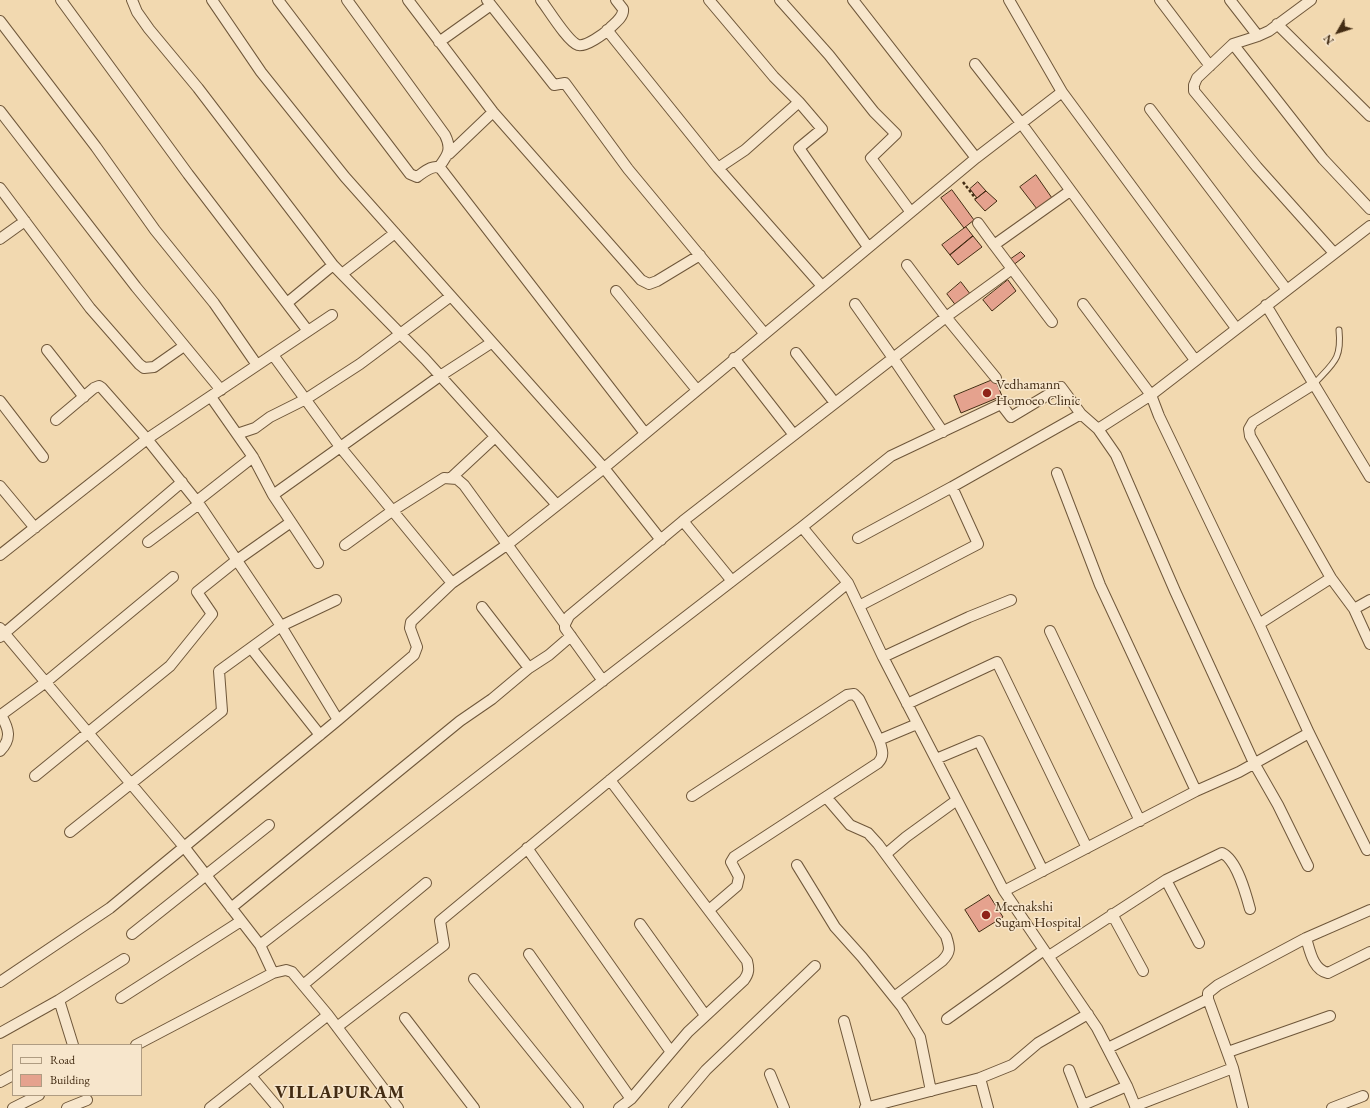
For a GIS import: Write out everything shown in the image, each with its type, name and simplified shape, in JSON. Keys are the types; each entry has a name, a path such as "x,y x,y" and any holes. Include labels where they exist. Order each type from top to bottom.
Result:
{"street":[{"path":"61,0 188,174 308,331"},
{"path":"132,0 137,12 149,29 198,88 333,265 400,333 557,505"},
{"path":"212,0 262,72 345,177 491,343 604,468 660,540"},
{"path":"278,0 406,170 413,176 417,177 432,168 439,167 449,154 493,112"},
{"path":"347,0 445,135 449,147 449,154"},
{"path":"408,0 493,112 641,280 649,284 657,281 700,255"},
{"path":"541,0 575,43 584,45 607,30 624,13 616,0"},
{"path":"709,0 822,129 798,148 868,247"},
{"path":"780,0 829,55 874,112 896,134 871,158 910,212"},
{"path":"852,0 976,158"},
{"path":"1009,0 1062,92 1236,328"},
{"path":"1160,0 1210,66"},
{"path":"1230,0 1258,36"},
{"path":"1306,1 1277,24 1258,36 1233,44 1197,78 1194,85 1194,91 1262,173 1334,253"},
{"path":"440,42 489,3 554,86 565,83 628,169 764,333"},
{"path":"0,22 96,147 155,230 214,303 257,365"},
{"path":"1277,24 1370,116"},
{"path":"607,30 718,168 822,286"},
{"path":"1233,44 1322,159 1370,209"},
{"path":"975,64 1021,123 1194,360"},
{"path":"0,982 110,908 185,848 338,720 414,655 417,647 410,628 411,622 452,583 508,544 604,468 644,432 957,173 1062,92"},
{"path":"718,168 745,150 799,102"},
{"path":"1150,109 1287,290"},
{"path":"0,111 95,236 221,390"},
{"path":"439,167 644,432"},
{"path":"0,188 90,308 139,364 144,368 154,367 184,346"},
{"path":"994,245 1070,191"},
{"path":"0,239 25,221"},
{"path":"978,223 1052,322"},
{"path":"1098,430 1151,395 1194,360 1370,226"},
{"path":"342,274 395,233"},
{"path":"287,303 333,265"},
{"path":"907,266 996,378"},
{"path":"565,624 569,616 683,521 946,317 1012,269"},
{"path":"616,291 696,390"},
{"path":"237,434 255,428 270,417 306,399 360,364 451,296"},
{"path":"855,304 894,358 943,432"},
{"path":"1083,304 1151,395 1186,474 1259,624 1309,733 1367,850"},
{"path":"1266,305 1370,477"},
{"path":"0,555 147,439 332,315"},
{"path":"273,495 440,376 491,343"},
{"path":"47,350 84,397"},
{"path":"796,353 834,403"},
{"path":"273,355 341,448 452,583"},
{"path":"734,358 794,435"},
{"path":"1314,384 1253,422 1249,429 1253,444 1331,578 1354,608 1370,644"},
{"path":"56,420 97,387 102,388 147,439 198,503 281,626 338,720"},
{"path":"260,945 802,527 890,456 1000,404 1012,417 1061,387 1081,414 1098,430 1114,451 1175,591 1254,763 1278,805 1308,866"},
{"path":"211,397 253,457 273,495 318,564"},
{"path":"0,401 43,457"},
{"path":"858,538 1081,414"},
{"path":"451,478 495,436"},
{"path":"148,542 253,457"},
{"path":"1057,473 1100,585 1196,791"},
{"path":"345,545 392,511 444,478 457,480 464,485 508,544 565,624 571,636 603,681"},
{"path":"182,482 2,633 46,682 185,848 260,945 273,973"},
{"path":"0,486 35,528"},
{"path":"859,606 978,544 952,487"},
{"path":"683,521 732,581"},
{"path":"35,776 170,666 212,614 197,592 237,560 291,522"},
{"path":"802,527 848,583 883,657 1004,891 1088,1014 1108,1048 1127,1086 1135,1107 1234,1068"},
{"path":"0,751 6,745 9,736 8,727 1,715 46,682 173,577"},
{"path":"1259,624 1331,578"},
{"path":"337,1027 444,945 440,921 848,583"},
{"path":"70,832 222,711 219,671 281,626 336,600"},
{"path":"883,657 969,617 1011,600"},
{"path":"1354,608 1370,600"},
{"path":"482,607 529,668"},
{"path":"1050,631 1140,821"},
{"path":"231,908 460,721 492,699 571,636"},
{"path":"251,648 320,735"},
{"path":"907,704 997,662 1087,848"},
{"path":"692,796 852,694 859,699 882,748 882,759 734,857 731,862 739,877 738,886 709,910"},
{"path":"879,740 918,724"},
{"path":"1004,891 1196,791 1235,774 1309,733"},
{"path":"936,759 979,741 1043,871"},
{"path":"610,780 709,910 747,962 749,968 749,974 744,980 705,1015 631,1099 619,1108"},
{"path":"826,797 850,825 868,833 886,854 946,936 950,950 942,961 894,996"},
{"path":"886,854 906,837 957,800"},
{"path":"132,934 269,825"},
{"path":"528,848 671,1052"},
{"path":"947,1019 1046,953 1166,880 1222,854 1229,858 1242,881 1250,909"},
{"path":"797,865 835,927 894,996 920,1037 931,1091"},
{"path":"1166,880 1199,943"},
{"path":"303,985 426,883"},
{"path":"1243,1108 1234,1068 1208,999 1208,993 1218,985 1298,942 1370,910"},
{"path":"1112,914 1143,971"},
{"path":"121,998 241,920"},
{"path":"640,924 705,1015"},
{"path":"1298,942 1315,964 1323,972 1328,974 1370,952"},
{"path":"528,954 631,1099"},
{"path":"0,1033 59,1000 124,959"},
{"path":"674,1108 706,1070 815,966"},
{"path":"138,1044 273,973 286,970 292,972 328,1015 398,1108"},
{"path":"474,979 578,1108"},
{"path":"1108,1048 1208,999"},
{"path":"59,1000 72,1044"},
{"path":"844,1021 866,1108 980,1078 1012,1064 1038,1043 1088,1014"},
{"path":"210,1108 328,1015"},
{"path":"1228,1052 1330,1016"},
{"path":"405,1018 474,1108"},
{"path":"1070,1070 1084,1107 1127,1086"},
{"path":"770,1074 784,1108"},
{"path":"0,1082 12,1076"},
{"path":"251,1076 278,1108"},
{"path":"980,1078 988,1108"},
{"path":"13,1108 37,1096"},
{"path":"1332,1108 1363,1096"},
{"path":"67,1108 87,1101"}],"lane":[{"path":"1314,384 1338,356 1340,347 1339,330"}],"path":[{"path":"957,173 976,199"}],"building":[{"path":"1036,175 1052,198 1037,209 1020,187"},
{"path":"978,182 986,191 977,198 970,189"},
{"path":"952,190 974,220 964,228 941,198"},
{"path":"986,191 997,201 985,211 975,200"},
{"path":"966,227 973,236 950,255 942,245"},
{"path":"973,236 982,247 958,265 950,255"},
{"path":"1021,252 1025,256 1012,266 1008,261"},
{"path":"1008,280 1016,291 992,311 983,300"},
{"path":"961,282 971,295 957,307 947,294"},
{"path":"995,379 1002,396 961,413 954,396"},
{"path":"989,895 1003,917 979,932 965,910"}],"place":[{"name":"Vedhamann Homoeo Clinic","path":"987,393"},
{"name":"Meenakshi Sugam Hospital","path":"986,915"}],"district":[{"name":"VILLAPURAM","path":"340,1093"}]}
